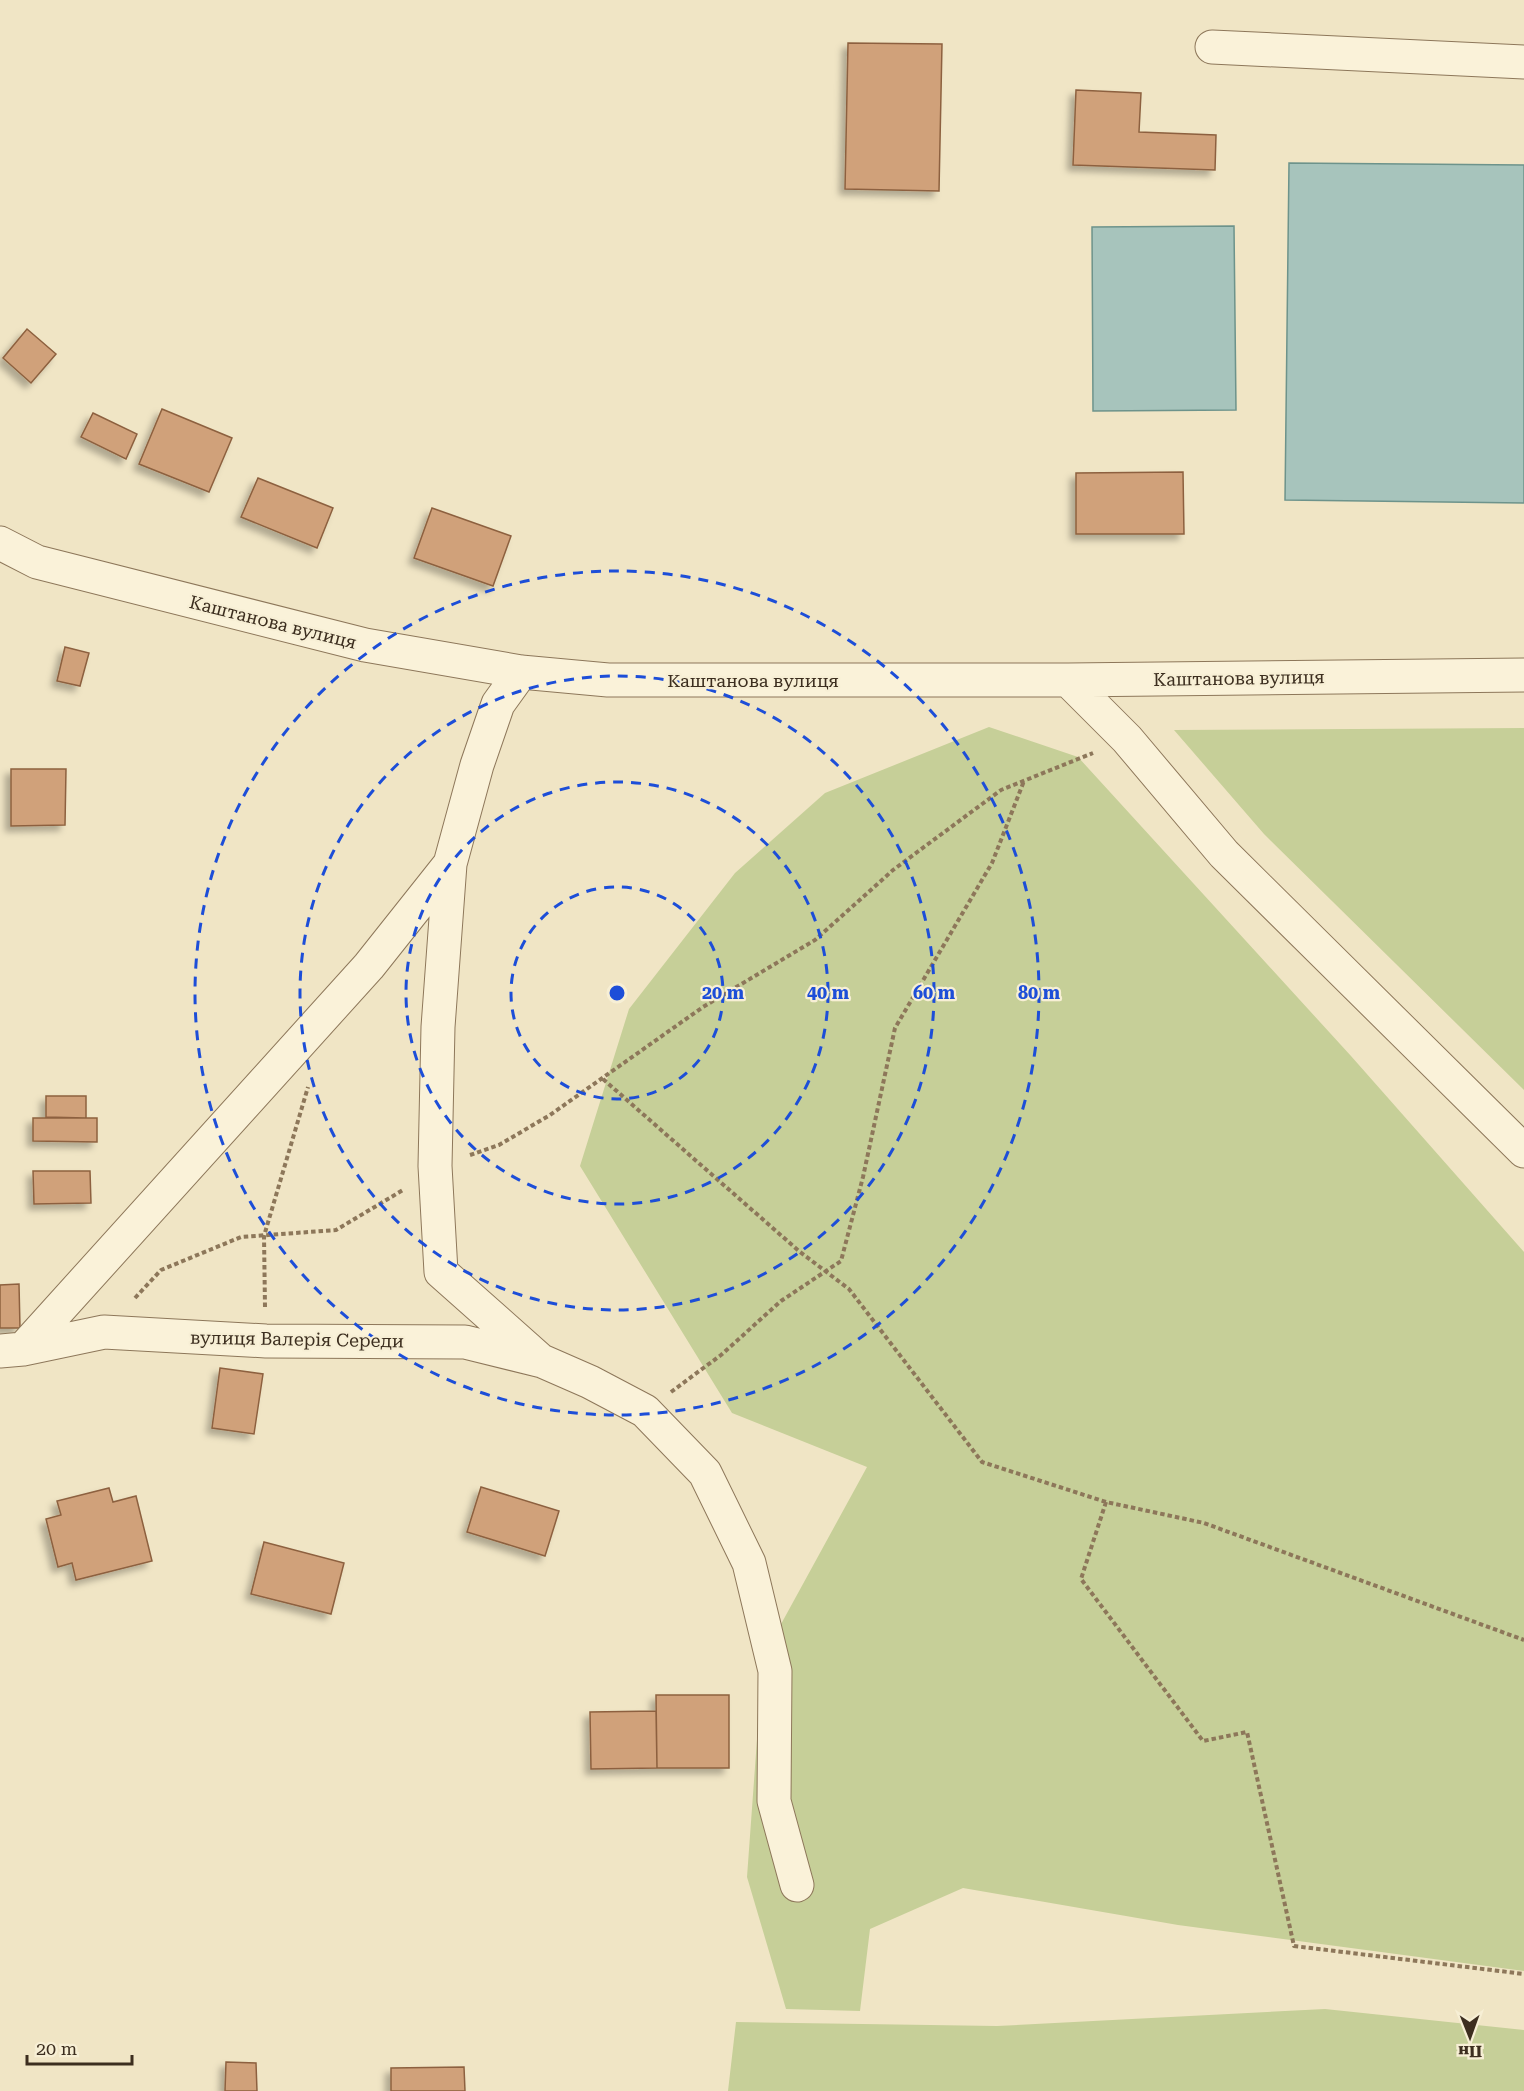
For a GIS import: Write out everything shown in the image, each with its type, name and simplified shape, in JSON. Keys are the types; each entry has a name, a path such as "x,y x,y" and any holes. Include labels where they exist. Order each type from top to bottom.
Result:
{"street":[{"path":"1212,47 1524,62"},
{"name":"Каштанова вулиця","path":"0,543 37,562 364,645 520,672 608,680 1068,680 1524,675"},
{"path":"520,672 498,704 477,765 450,864 438,1027 435,1167 441,1272 542,1361"},
{"path":"1068,680 1127,739 1224,854 1524,1151"},
{"path":"12,1350 369,966 450,864"},
{"name":"вулиця Валерія Середи","path":"12,1350 104,1332 266,1341 465,1342 542,1361 590,1382 645,1411 705,1473 749,1563 775,1671 774,1801 797,1885"}],"path":[{"path":"104,1332 161,1270 241,1237 336,1230 411,1185 435,1167 499,1145 550,1115 703,1007 815,940 893,870 1001,790 1127,739"},
{"path":"645,1411 722,1355 781,1301 841,1261 863,1177 895,1028 992,863 1024,780"},
{"path":"266,1341 264,1236 307,1089 312,1079"},
{"path":"603,1079 800,1252 849,1289 982,1462 1106,1502 1204,1523 1524,1640"},
{"path":"1106,1502 1081,1579 1203,1741 1247,1732 1294,1946 1524,1974"}],"green space":[{"path":"989,727 1078,757 1351,1056 1524,1252 1524,1971 1178,1925 963,1888 870,1929 860,2011 786,2009 747,1877 763,1657 867,1467 732,1413 580,1166 629,1009 735,873 825,793"},
{"path":"1524,728 1524,1090 1264,834 1174,730"},
{"path":"1325,2009 1524,2030 1524,2091 728,2091 736,2022 997,2026"}],"water":[{"path":"1289,163 1524,165 1524,503 1285,500"},
{"path":"1234,226 1236,410 1093,411 1092,227"}],"building":[{"path":"848,43 942,44 939,191 845,189"},
{"path":"1076,90 1141,93 1139,132 1216,135 1215,170 1073,165"},
{"path":"27,329 56,354 31,383 3,358"},
{"path":"162,409 232,438 209,492 139,464"},
{"path":"93,413 137,434 126,459 81,437"},
{"path":"1183,472 1184,534 1076,534 1076,473"},
{"path":"258,478 333,508 317,548 241,517"},
{"path":"432,508 511,536 493,586 414,558"},
{"path":"65,647 89,653 80,686 57,681"},
{"path":"11,769 66,769 65,825 11,826"},
{"path":"46,1096 86,1096 86,1118 46,1117"},
{"path":"33,1118 97,1118 97,1142 33,1141"},
{"path":"33,1171 90,1171 91,1203 34,1204"},
{"path":"19,1284 20,1328 0,1328 0,1285"},
{"path":"220,1368 263,1374 254,1434 212,1428"},
{"path":"481,1487 559,1511 545,1556 467,1532"},
{"path":"109,1488 113,1502 136,1496 152,1561 76,1580 72,1563 58,1567 46,1519 61,1515 57,1501"},
{"path":"264,1542 344,1563 331,1614 251,1594"},
{"path":"656,1695 729,1695 729,1768 657,1768"},
{"path":"656,1711 657,1768 591,1769 590,1712"},
{"path":"226,2062 256,2063 257,2091 225,2091"},
{"path":"464,2067 465,2091 391,2091 391,2068"}]}
